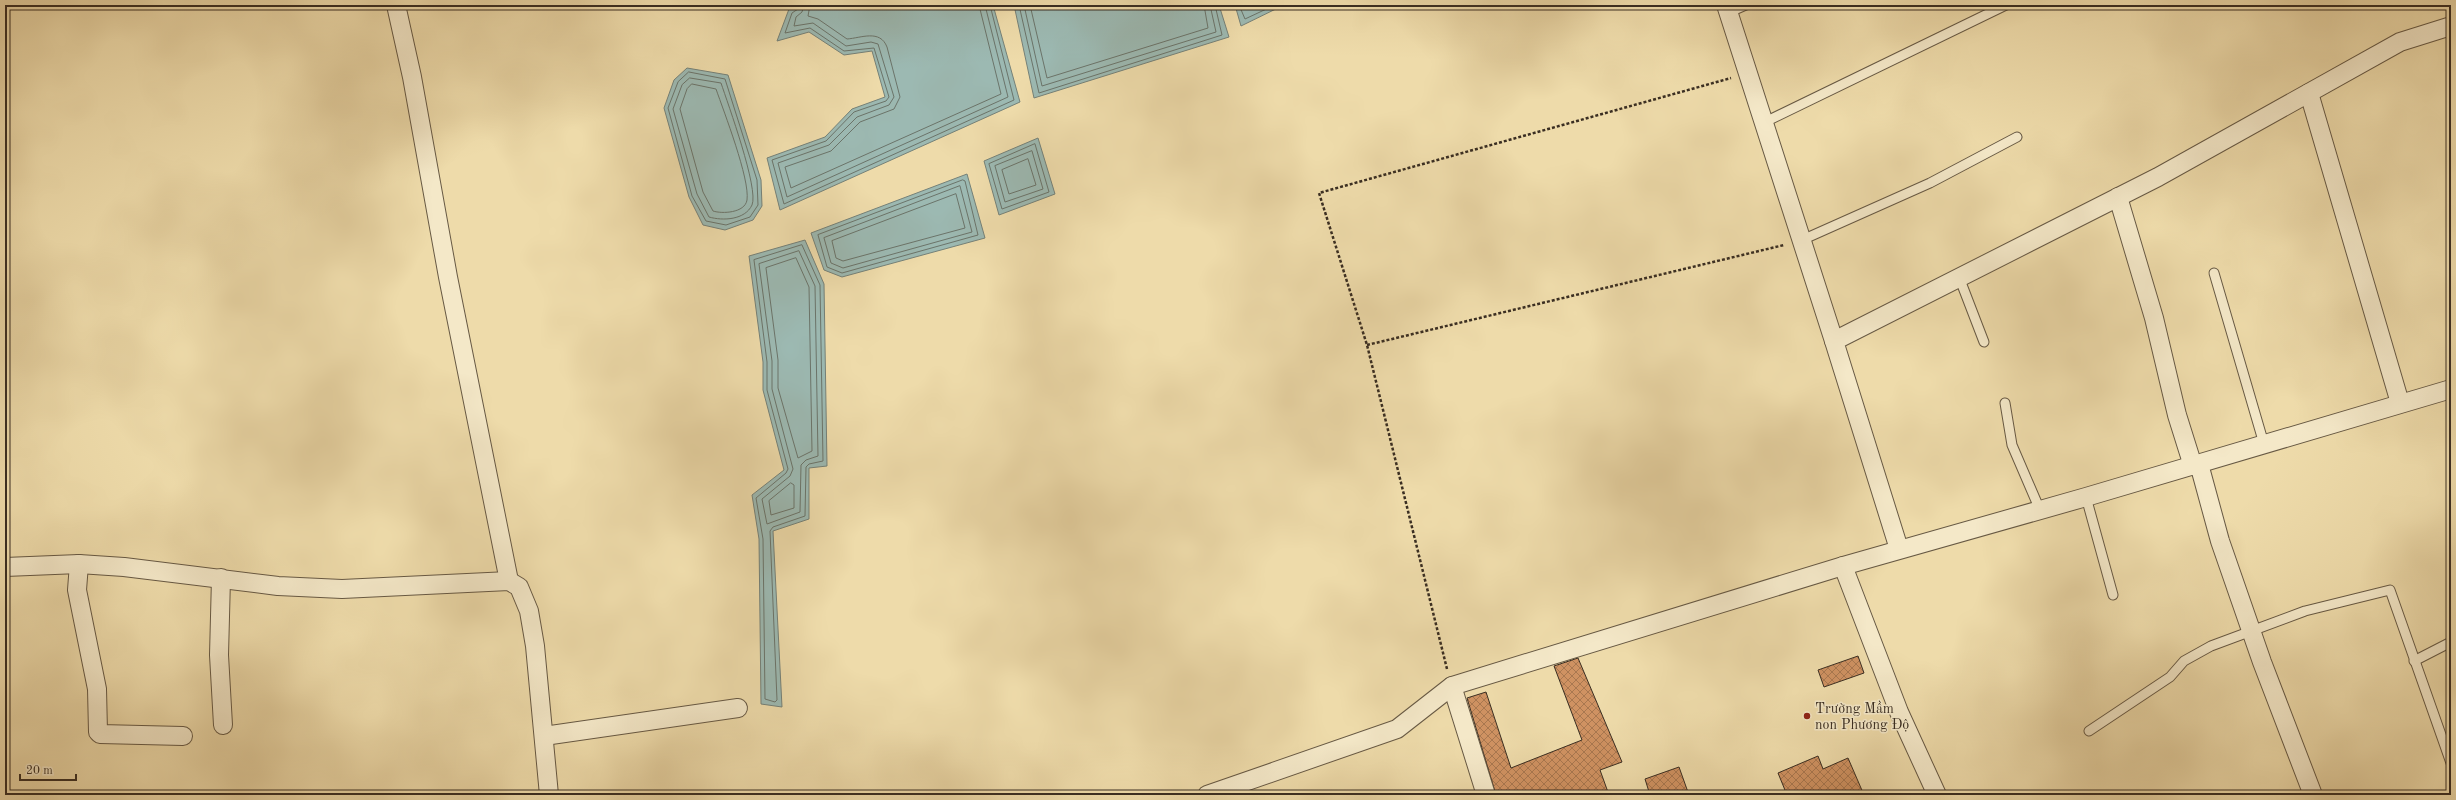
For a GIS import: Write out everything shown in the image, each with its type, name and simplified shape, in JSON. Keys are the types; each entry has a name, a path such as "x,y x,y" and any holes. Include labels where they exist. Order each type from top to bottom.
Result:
{"street":[{"path":"396,5 412,77 448,276 510,581"},
{"path":"1734,7 1749,73 1899,549"},
{"path":"1834,341 2118,197 2400,42 2451,26"},
{"path":"2309,93 2400,403"},
{"path":"2118,197 2154,318 2177,415 2196,465 2220,541 2251,630 2313,795"},
{"path":"1207,795 1396,729 1452,686 1899,549 2086,498 2451,389"},
{"path":"5,568 79,564 220,578 278,586 342,590 510,581 518,587 529,612 535,646 550,795"},
{"path":"79,564 77,590 96,688 98,732 100,734 183,736"},
{"path":"1843,566 1899,712 1937,795"},
{"path":"220,578 219,655 223,725"},
{"path":"1452,686 1486,795"},
{"path":"544,736 738,708"}],"lane":[{"path":"1765,122 2006,5"},
{"path":"1802,240 1930,183 2018,137"},
{"path":"2214,273 2264,444"},
{"path":"1959,277 1984,342"},
{"path":"2005,402 2012,445 2040,510"},
{"path":"2086,498 2113,595"},
{"path":"2089,731 2170,676 2184,661 2211,646 2304,611 2390,590 2451,763"},
{"path":"2414,661 2451,642"}],"path":[{"path":"1452,686 1367,345 1319,193 1749,73"},
{"path":"1367,345 1802,240"}],"water":[{"path":"800,5 993,5 1020,102 780,210 767,158 825,137 852,109 885,97 872,51 844,55 809,32 777,41 789,9"},
{"path":"1014,5 1219,5 1229,37 1034,98"},
{"path":"1235,5 1284,5 1241,26"},
{"path":"687,68 728,75 761,180 762,206 753,220 725,230 703,225 689,197 664,108 674,80"},
{"path":"1038,138 1055,194 999,215 984,161"},
{"path":"967,174 985,238 842,277 824,270 811,233"},
{"path":"805,240 824,284 827,466 809,468 809,519 773,531 782,707 761,704 759,539 752,495 784,470 763,390 763,362 749,256"}],"building":[{"path":"1858,656 1864,673 1824,687 1818,670"},
{"path":"1578,658 1622,762 1600,770 1609,795 1496,795 1467,698 1486,692 1511,768 1582,740 1554,666"},
{"path":"1818,756 1823,769 1848,758 1864,795 1787,795 1778,773"},
{"path":"1679,767 1689,795 1650,795 1645,779"}],"place":[{"name":"Trường Mầm non Phương Độ","path":"1807,716"}]}
